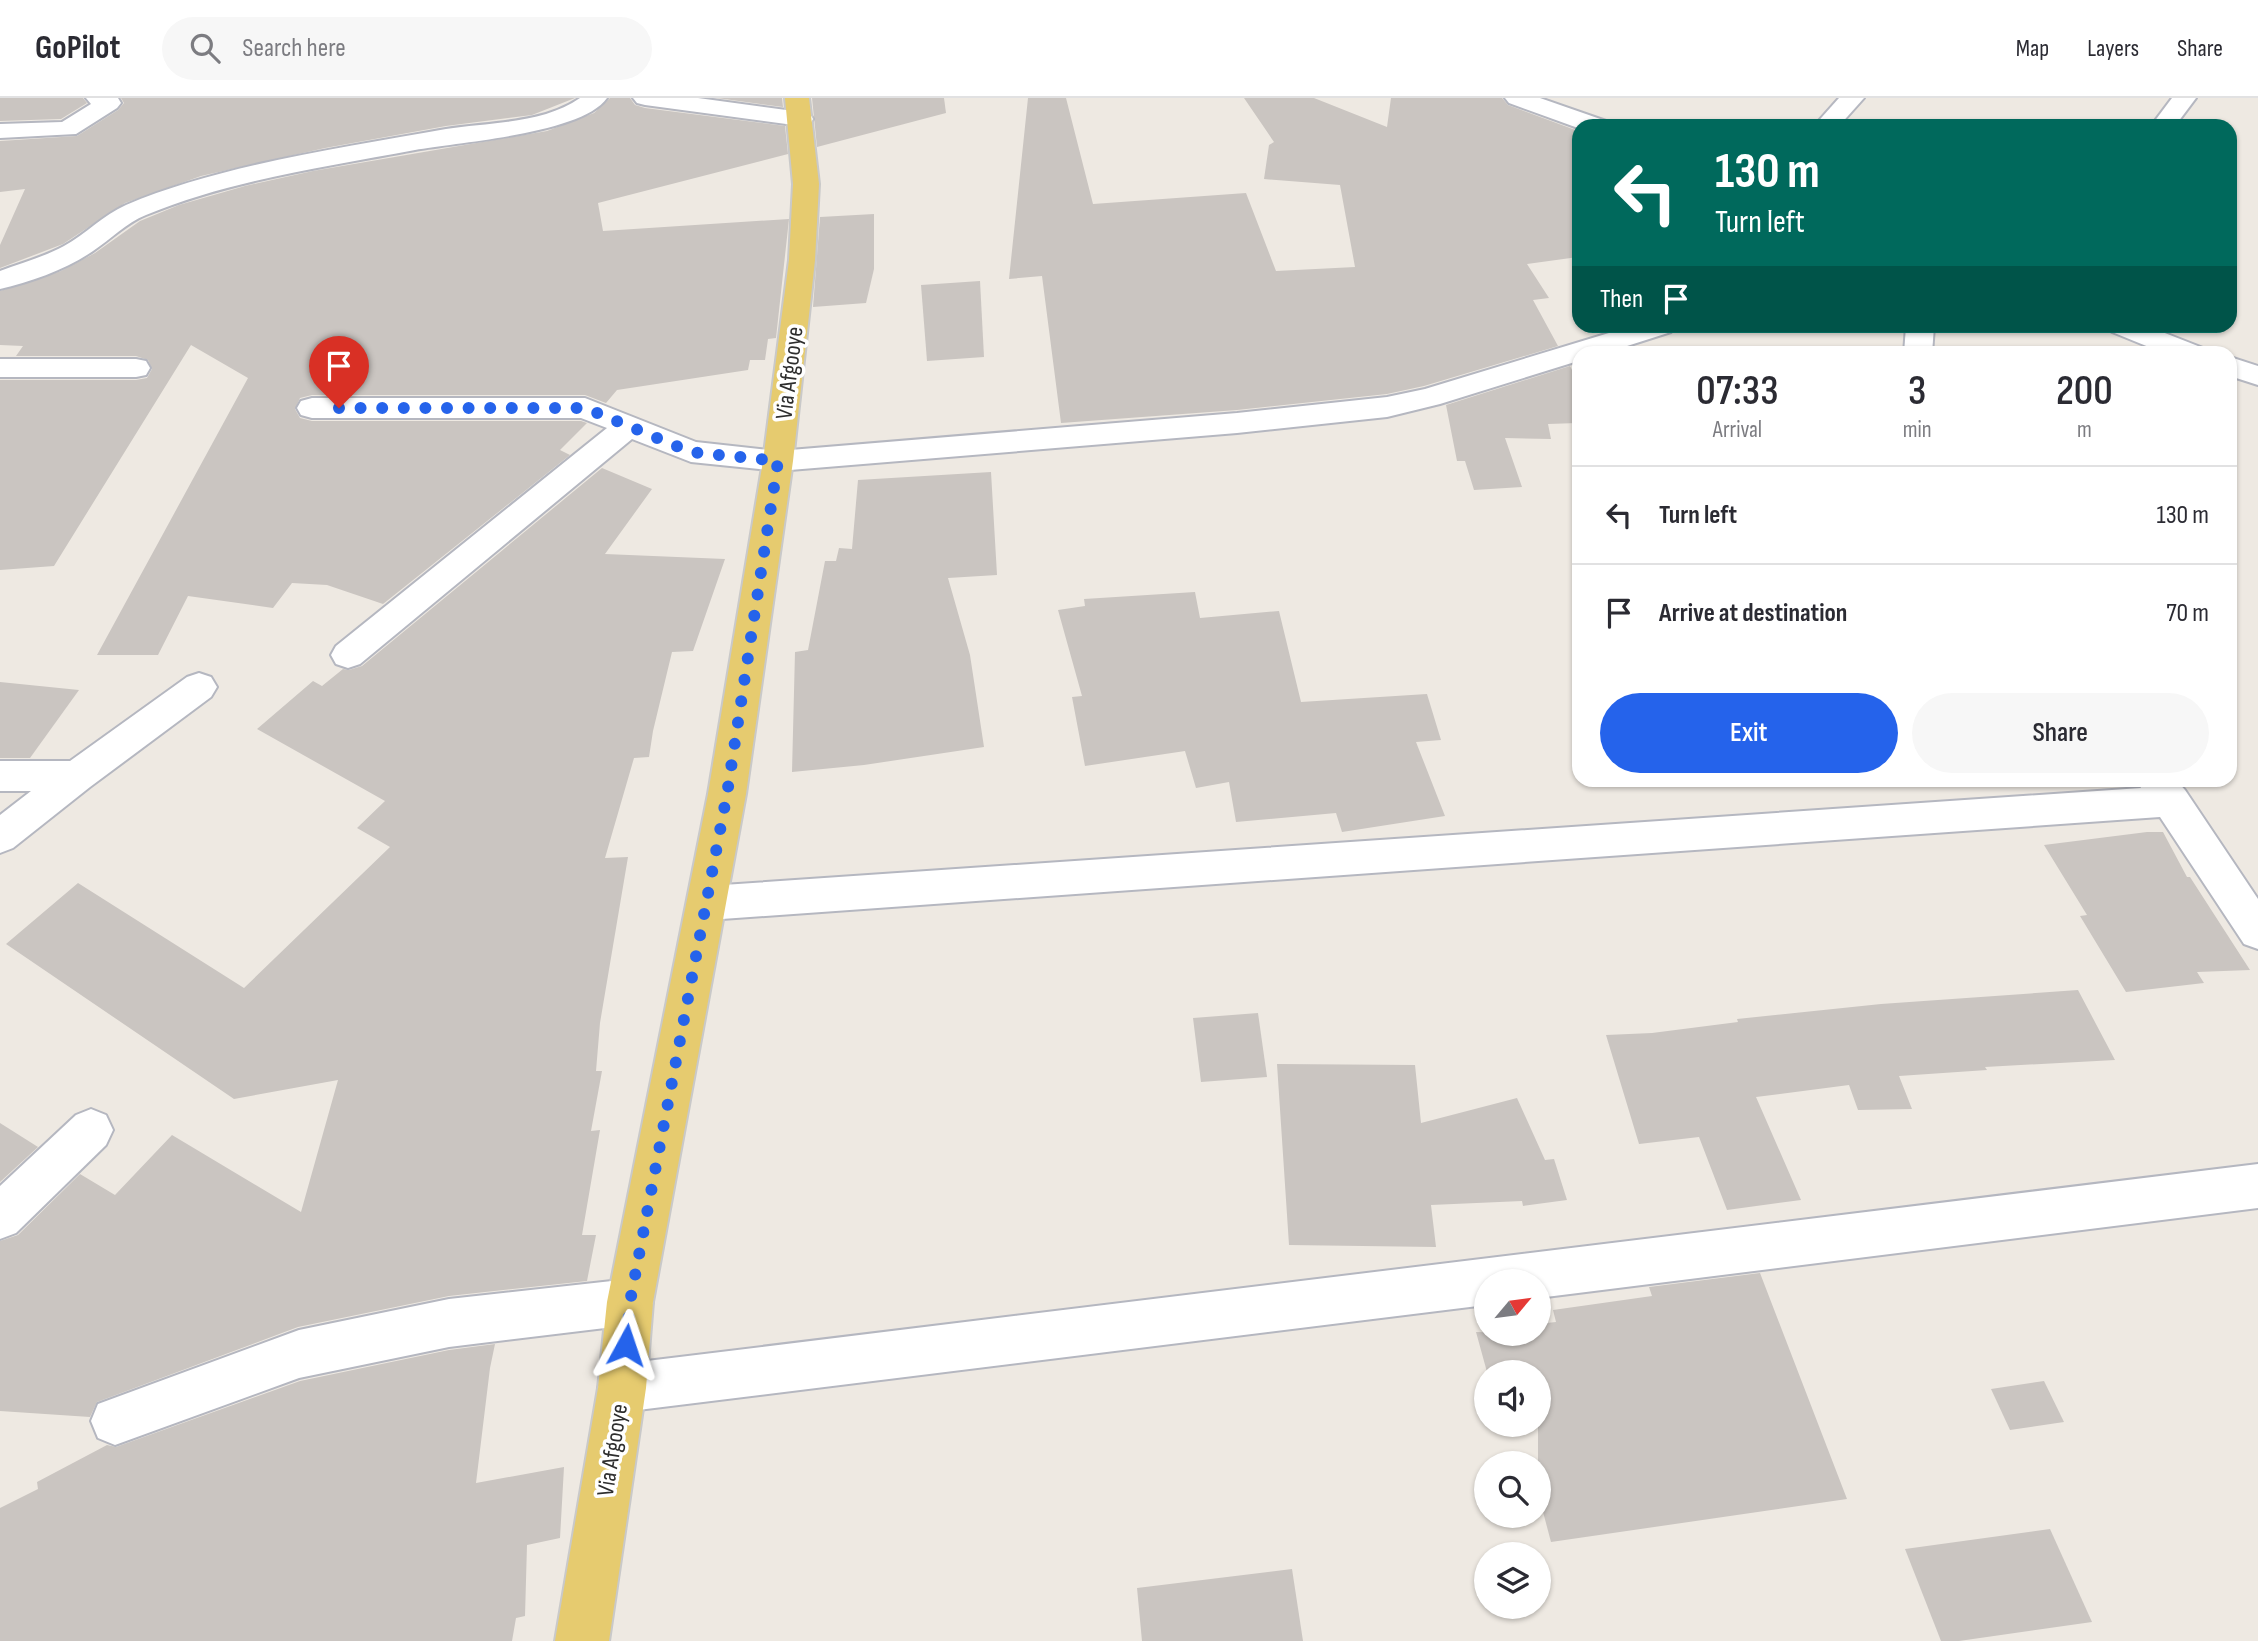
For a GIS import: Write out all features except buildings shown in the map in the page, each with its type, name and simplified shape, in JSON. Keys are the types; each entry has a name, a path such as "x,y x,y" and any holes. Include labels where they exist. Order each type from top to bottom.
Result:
{"main road":[{"name":"Via Afgooye","path":"582,1641 622,1388 630,1302 708,903 778,461 803,247 806,184 799,108"}],"street":[{"path":"0,131 67,129 109,103 98,98"},
{"path":"0,281 27,268 68,255 133,212 230,179 404,143 517,126 560,116 583,107 595,98"},
{"path":"645,98 799,108"},
{"path":"1517,98 1577,119"},
{"path":"1832,119 1852,98"},
{"path":"2168,119 2185,98"},
{"path":"1597,346 1639,333"},
{"path":"2140,333 2173,346"},
{"path":"312,408 585,408 691,452 778,461 1224,424 1387,407 1572,354"},
{"path":"0,368 136,368"},
{"path":"2237,368 2258,376"},
{"path":"348,655 628,427"},
{"path":"0,837 77,776 199,687"},
{"path":"0,776 77,776"},
{"path":"708,903 2164,791 2258,932"},
{"path":"0,1217 91,1130"},
{"path":"1551,1274 2258,1186"},
{"path":"622,1388 1474,1283"},
{"path":"116,1421 299,1354 449,1323 630,1302"}],"route":[{"path":"339,408 585,408 691,452 778,461 727,794 630,1302 626,1345"}]}
